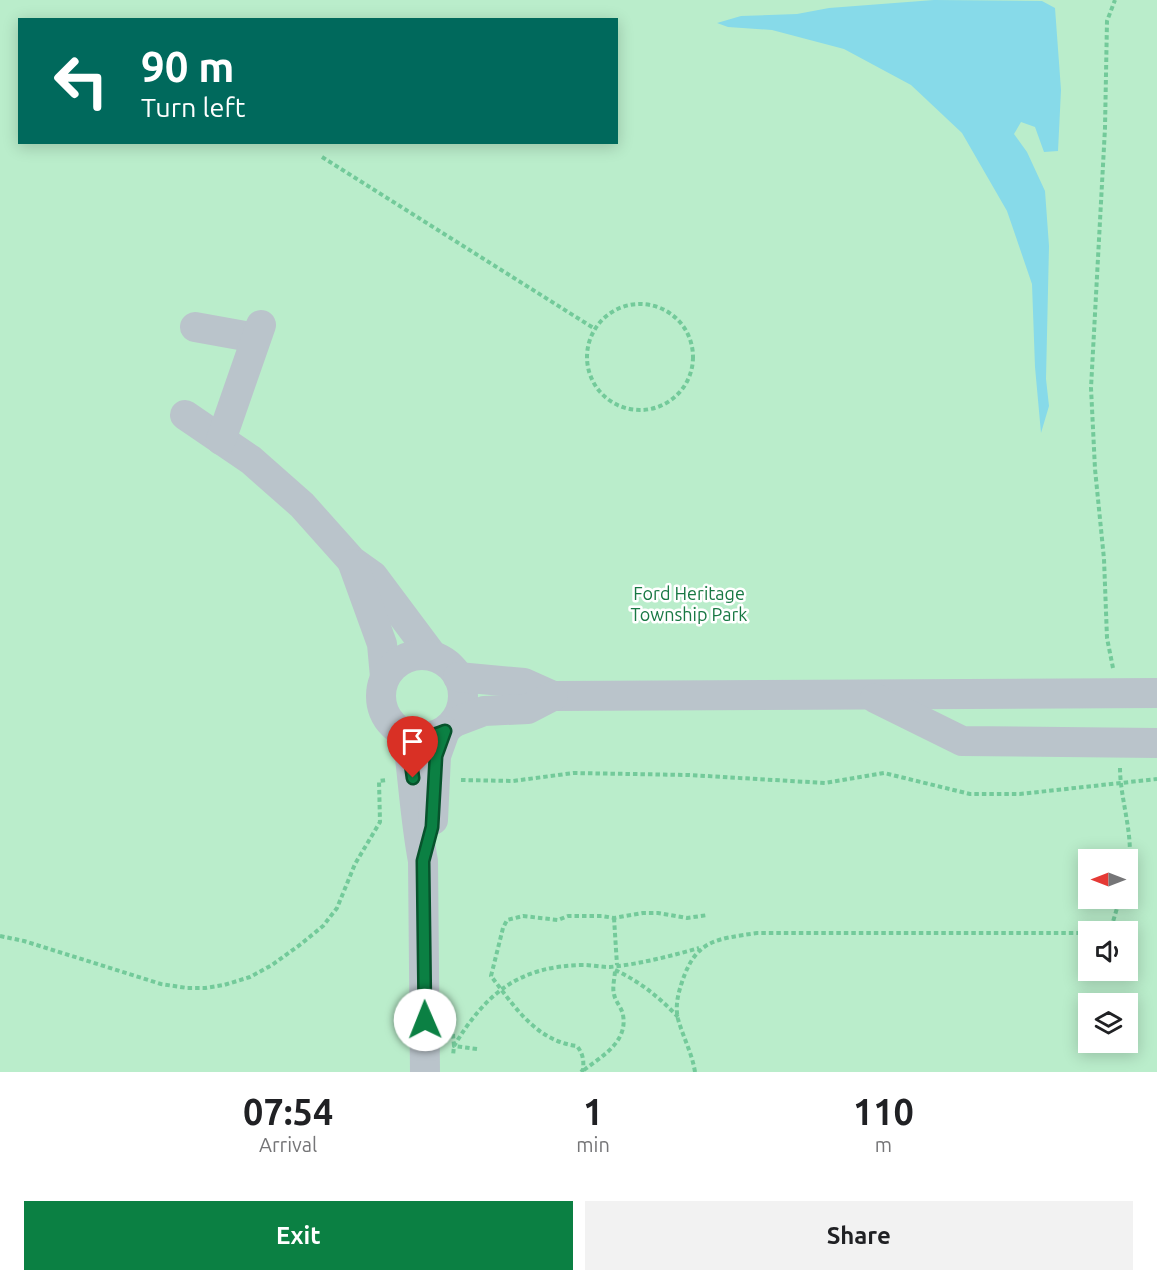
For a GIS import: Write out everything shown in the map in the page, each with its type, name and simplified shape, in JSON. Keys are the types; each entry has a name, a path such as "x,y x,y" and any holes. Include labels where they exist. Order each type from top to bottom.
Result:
{"lane":[{"path":"195,327 259,331 222,440"},
{"path":"185,415 251,460 302,505 352,561 373,576 432,656"},
{"path":"352,561 382,644 385,677"},
{"path":"425,1072 423,861 417,827 424,779 450,726 461,710 464,697 455,670 445,661 432,656 418,654 405,658 393,666 385,677 381,691 381,704 387,718 395,728 407,735 420,738 433,736 450,726 484,711 528,709 553,696"},
{"path":"458,677 524,683 553,696 1157,693"},
{"path":"870,695 962,741 1157,743"},
{"path":"407,735 424,779"}],"path":[{"path":"1115,0 1107,21 1105,128 1090,388 1104,559 1107,638 1118,693"},
{"path":"322,157 595,329"},
{"path":"633,304 652,305 669,312 682,324 691,340 693,359 690,377 680,393 665,405 650,410 633,410 616,406 603,396 592,382 587,366 587,349 595,329 615,309 633,304"},
{"path":"1121,743 1120,782 1128,833 1128,849"},
{"path":"0,936 24,941 161,984 205,988 250,977 272,965 301,944 323,926 337,908 355,864 380,822 379,781 424,779 513,781 573,773 689,775 825,783 884,773 970,794 1020,794 1157,778"},
{"path":"582,1071 582,1052 577,1046 553,1040 531,1025 491,976 502,928 507,920 523,916 548,920 558,920 568,916 615,918 643,913 687,918 708,915"},
{"path":"582,1071 610,1051 622,1032 623,1012 614,994 615,918"},
{"path":"477,1050 454,1046 484,1005 518,978 536,971 583,965 616,968 673,956 729,937 757,933 1078,933"},
{"path":"695,1072 693,1058 678,1017 677,1002 688,964 700,947"},
{"path":"616,968 663,1001 678,1017"}],"green space":[{"name":"Ford Heritage Township Park","path":"0,0 1157,0 1157,1072 0,1072"}],"water":[{"path":"934,0 1042,1 1055,8 1061,90 1058,151 1044,152 1035,127 1021,122 1014,134 1027,152 1045,191 1049,246 1046,379 1049,406 1041,433 1035,367 1032,284 1007,211 962,133 911,85 844,49 772,30 728,27 717,23 741,16 797,14 829,8"}],"route":[{"path":"413,778 407,735 420,738 445,731 436,756 432,827 423,861 425,1020"}]}
